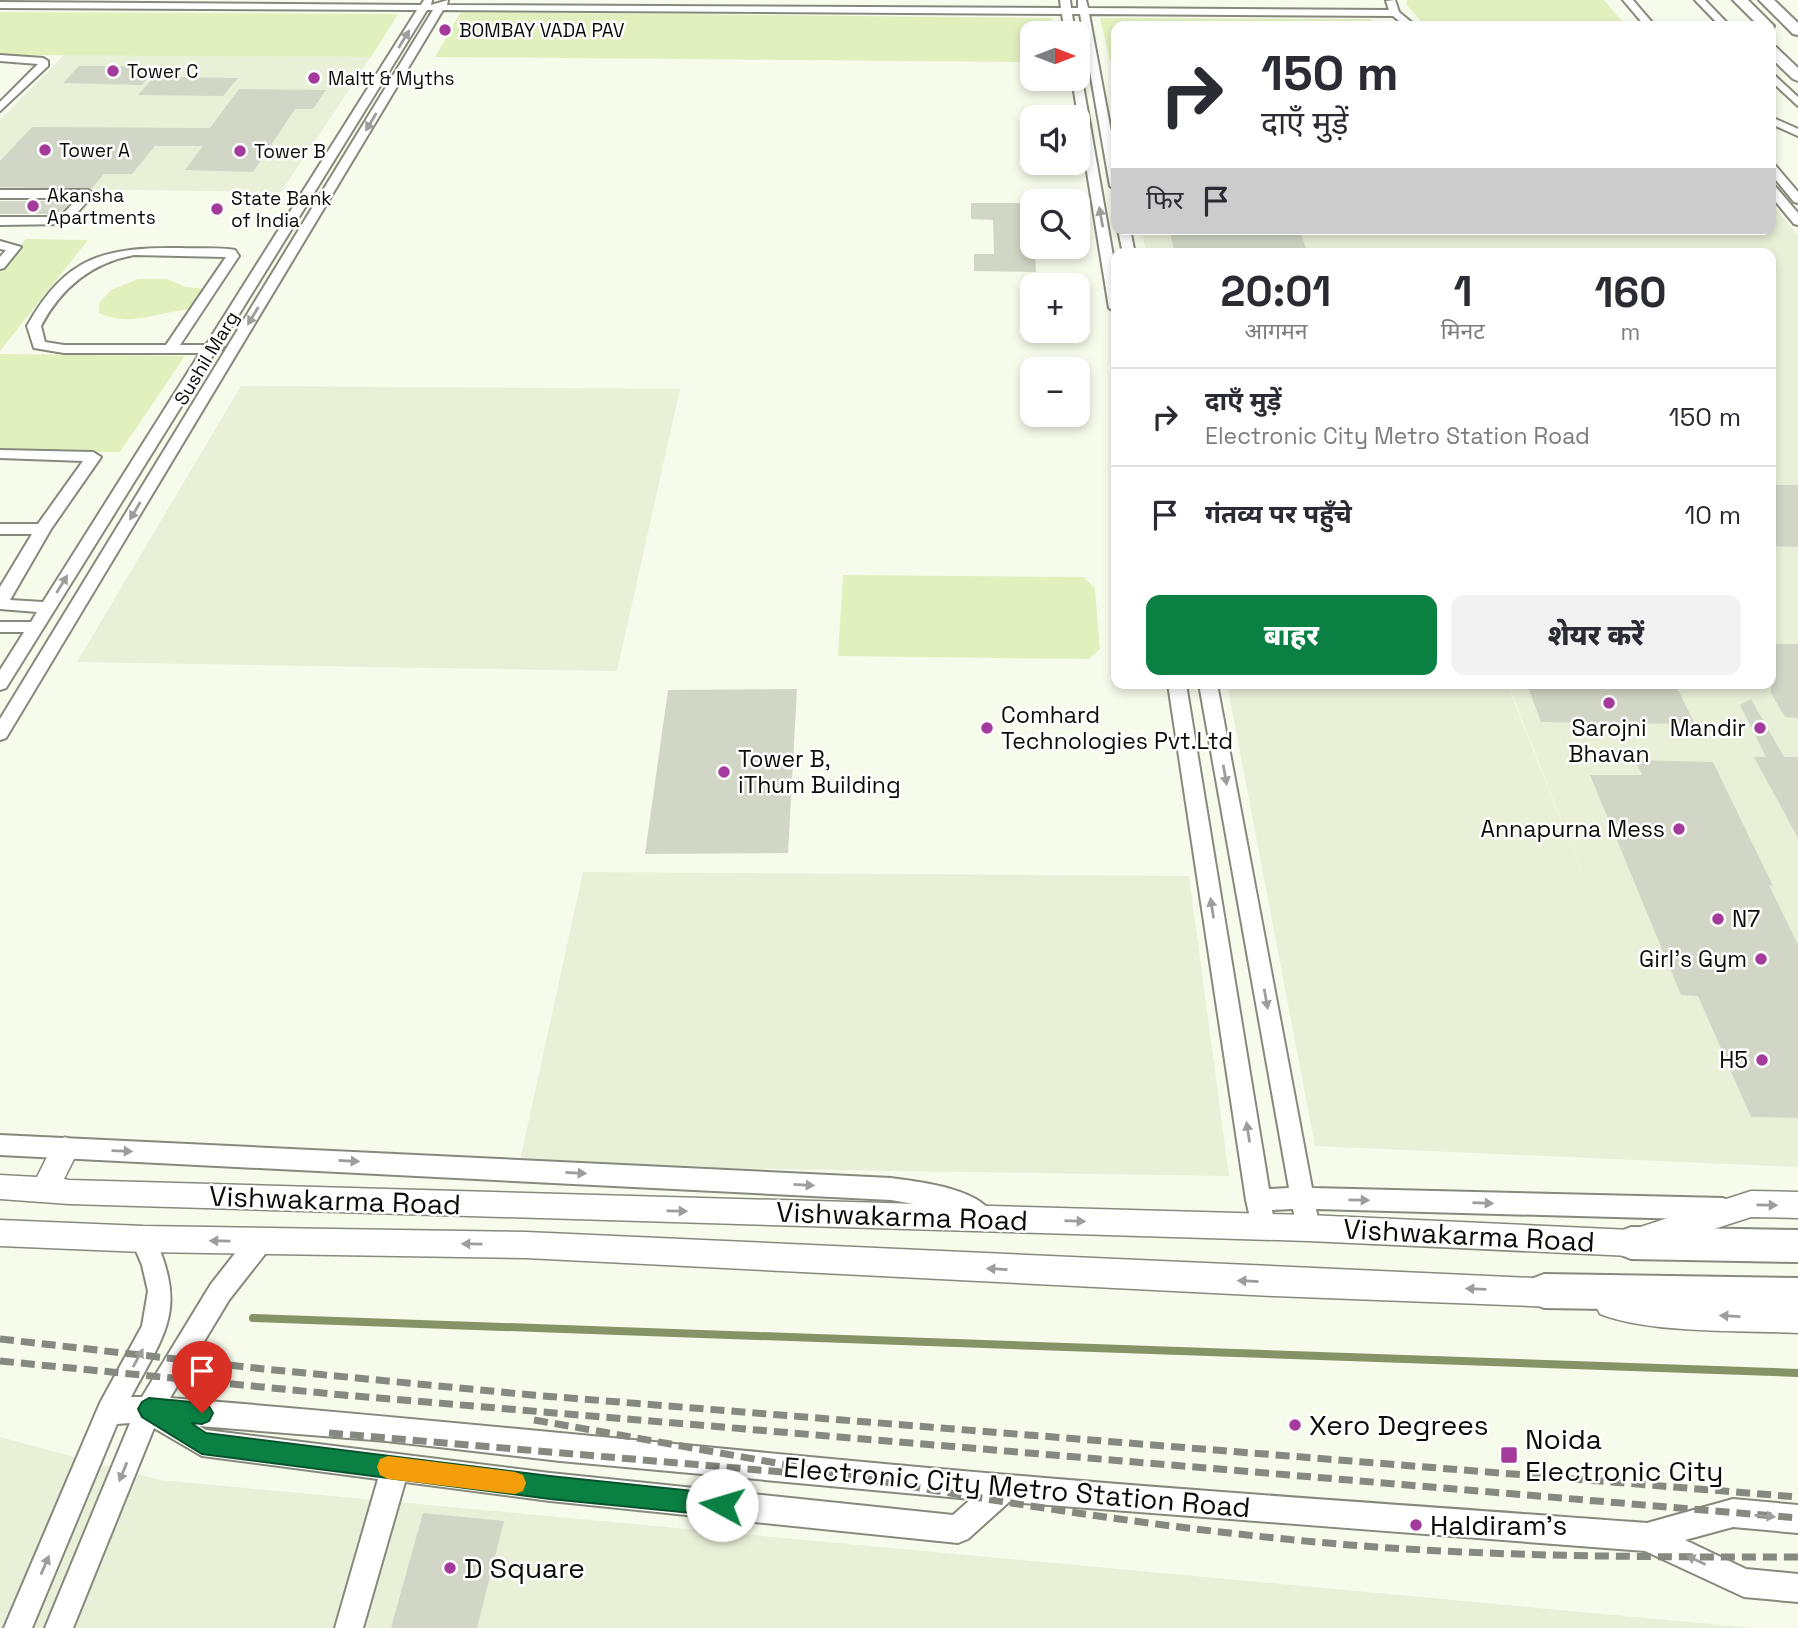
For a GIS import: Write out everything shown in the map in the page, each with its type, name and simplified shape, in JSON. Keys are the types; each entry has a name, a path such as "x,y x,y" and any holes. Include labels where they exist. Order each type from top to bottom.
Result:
{"highway":[{"path":"1721,0 1743,21"},
{"path":"1740,0 1762,21"},
{"path":"1766,0 1798,31"},
{"path":"1786,0 1798,11"},
{"path":"1776,35 1798,56"},
{"path":"1776,55 1798,76"},
{"path":"1631,1243 1798,1247"},
{"path":"1544,1291 1798,1295"}],"main road":[{"path":"45,1190 65,1149"},
{"name":"Vishwakarma Road","path":"0,1187 629,1210 982,1217 1261,1214 1308,1228 1631,1243 1751,1204 1798,1205"},
{"path":"526,1245 540,1242 549,1235 553,1227 553,1219 548,1212 535,1207"},
{"path":"622,1250 604,1242 601,1236 602,1226 607,1217 629,1210"},
{"name":"Vishwakarma Road","path":"3,1236 526,1245 1273,1282 1544,1291 1650,1312 1798,1319"}],"street":[{"path":"392,0 504,8 1066,5"},
{"path":"1628,0 1646,21"},
{"path":"1700,0 1720,21"},
{"path":"0,5 435,3 1393,6 1406,21"},
{"name":"Sushil Marg","path":"0,734 430,24 435,3"},
{"name":"Sushil Marg","path":"0,684 209,349 435,3"},
{"path":"1083,5 1111,159"},
{"path":"1374,6 1385,21"},
{"path":"430,24 504,8"},
{"path":"1624,14 1639,13"},
{"path":"0,58 35,59 43,61 43,66 0,108"},
{"path":"1776,80 1798,103"},
{"path":"1079,91 1111,279"},
{"path":"1776,122 1798,133"},
{"path":"1796,172 1791,180 1798,199"},
{"path":"1776,173 1798,199"},
{"path":"0,194 88,194 63,220 0,221"},
{"path":"1776,195 1798,221"},
{"path":"0,245 15,247 0,265"},
{"path":"170,349 233,256 231,253 134,251 121,254 72,275 34,326 39,345 47,348 170,349 209,349 235,347"},
{"path":"0,454 87,454 93,457 43,530 1,602 3,606 48,607"},
{"path":"0,529 43,530"},
{"path":"0,627 36,627"},
{"path":"1178,689 1261,1214 1303,1198 1735,1209"},
{"path":"1209,689 1308,1228"},
{"path":"0,1145 891,1189 929,1194 970,1207 982,1217"},
{"path":"18,1628 109,1412 154,1329 159,1311 160,1291 154,1265 143,1239"},
{"path":"59,1628 149,1409 220,1292 260,1241"},
{"path":"149,1409 202,1443 550,1487 958,1530 1004,1488"},
{"name":"Electronic City Metro Station Road","path":"109,1412 149,1409 386,1428 560,1448 1004,1488 1647,1537 1733,1513 1798,1519"},
{"path":"349,1628 395,1468"},
{"path":"1647,1537 1744,1583 1798,1588"}],"shaded area":[{"path":"64,55 371,57 281,192 0,188 0,120"},
{"path":"1776,209 1798,235 1798,1167 1315,1146 1228,689 1509,689 1601,921 1510,689 1776,689 1776,248 1145,248 1143,235 1776,235"},
{"path":"241,386 680,389 617,671 77,662"},
{"path":"583,872 1189,876 1229,1176 519,1165"},
{"path":"0,1437 160,1480 1754,1628 0,1628"}],"green space":[{"path":"1407,0 1604,0 1622,21 1421,21 1406,4"},
{"path":"0,12 398,14 371,57 0,55"},
{"path":"461,12 1052,18 1052,21 1020,21 1020,62 435,57"},
{"path":"1100,18 1372,21 1111,21 1110,61"},
{"path":"26,239 88,240 0,351 0,270"},
{"path":"138,279 167,279 186,287 206,289 193,309 134,319 99,313 99,303 111,290"},
{"path":"0,354 185,356 120,452 0,451"},
{"path":"843,575 1084,577 1095,589 1100,649 1089,659 838,656"}],"building":[{"name":"Tower C","path":"79,66 158,66 142,85 63,83"},
{"name":"Tower B","path":"154,77 238,78 223,96 138,95"},
{"path":"239,89 326,90 313,109 295,109 253,172 185,170 203,146 155,146 132,174 104,174 91,189 0,187 0,161 32,127 210,128"},
{"name":"Akansha Apartments","path":"0,201 72,201 59,214 0,214"},
{"path":"971,203 1020,203 1020,259 1035,259 1036,272 974,271 974,254 994,254 993,220 971,219"},
{"path":"1170,235 1301,235 1306,248 1174,248"},
{"path":"1776,485 1798,485 1798,547 1776,546"},
{"path":"1776,644 1798,644 1798,718 1785,717 1771,689 1776,689"},
{"name":"Tower B, iThum Building","path":"797,689 788,853 645,854 668,690"},
{"name":"Sarojni Bhavan","path":"1529,689 1678,689 1695,724 1541,722"},
{"path":"1751,699 1784,757 1798,757 1798,838 1754,757 1766,757 1740,705"},
{"path":"1635,760 1713,762 1773,886 1769,885 1798,945 1798,1118 1751,1117 1698,996 1681,995 1590,775 1642,775"},
{"name":"D Square","path":"423,1513 504,1521 477,1628 391,1628"}],"waterway":[{"path":"253,1318 1798,1373"}],"railway":[{"path":"0,1339 264,1369 532,1395 1798,1497"},
{"path":"0,1361 343,1395 1798,1518"},
{"path":"534,1420 954,1494 1164,1525 1270,1537 1481,1553 1798,1557"},
{"path":"329,1433 783,1472"}],"slow traffic":[{"path":"388,1467 515,1483"}],"place":[{"name":"BOMBAY VADA PAV","path":"445,30"},
{"name":"Tower C","path":"113,71"},
{"name":"Maltt & Myths","path":"314,78"},
{"name":"Tower A","path":"45,150"},
{"name":"Tower B","path":"240,151"},
{"name":"Akansha Apartments","path":"33,206"},
{"name":"State Bank of India","path":"217,209"},
{"name":"Sarojni Bhavan","path":"1609,703"},
{"name":"Comhard Technologies Pvt.Ltd","path":"987,728"},
{"name":"Mandir","path":"1760,728"},
{"name":"Tower B, iThum Building","path":"724,772"},
{"name":"Annapurna Mess","path":"1679,829"},
{"name":"N7","path":"1718,919"},
{"name":"Girl's Gym","path":"1761,959"},
{"name":"H5","path":"1762,1060"},
{"name":"Xero Degrees","path":"1295,1425"},
{"name":"Noida Electronic City","path":"1509,1455"},
{"name":"Haldiram's","path":"1416,1525"},
{"name":"D Square","path":"450,1568"}],"route":[{"path":"202,1413 149,1409 202,1443 550,1487 722,1505"}]}
